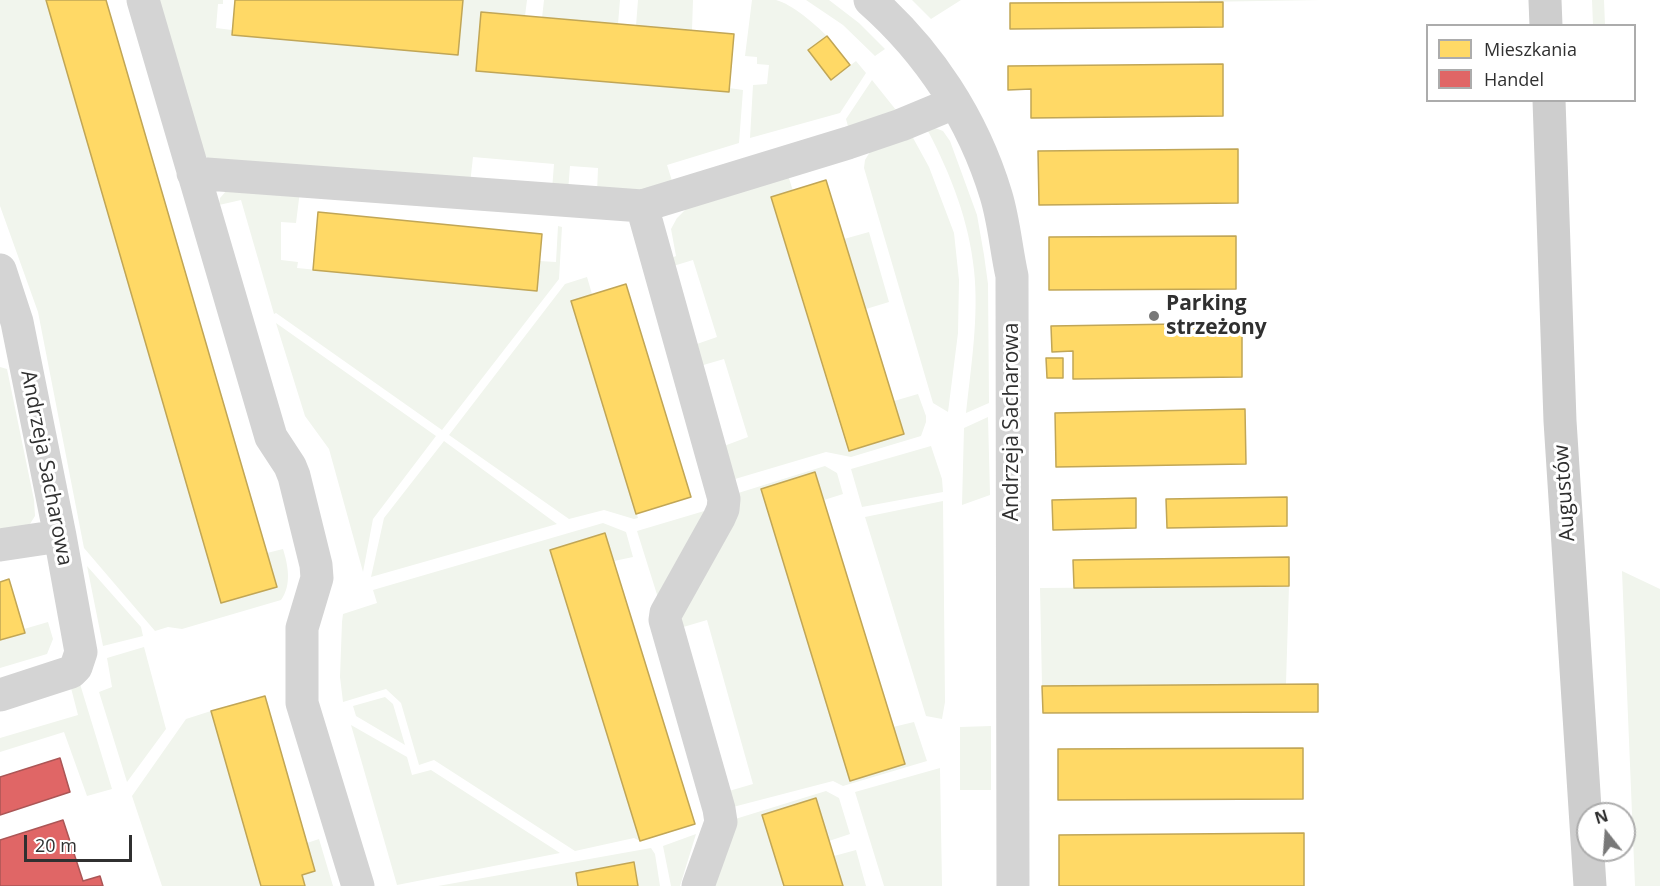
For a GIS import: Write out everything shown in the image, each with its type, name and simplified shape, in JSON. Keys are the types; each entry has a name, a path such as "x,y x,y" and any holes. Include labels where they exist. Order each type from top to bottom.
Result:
{"street":[{"path":"143,0 271,437 294,476 316,565 317,578 302,628 302,703 358,886"},
{"name":"Andrzeja Sacharowa","path":"870,0 896,23 935,71 977,144 996,196 1012,276 1013,886"},
{"path":"1545,0 1546,24"},
{"name":"Augustów","path":"1549,102 1560,421 1590,886"},
{"path":"193,173 642,206 859,139 954,103"},
{"path":"642,206 724,499 719,518 666,613 665,620 721,822 698,886"},
{"name":"Andrzeja Sacharowa","path":"0,270 17,322 81,652 76,667 64,676 0,695"},
{"path":"0,545 60,536"}],"shaded area":[{"path":"0,0 46,0 221,603 277,587 267,553 283,549 288,581 281,600 182,629 168,627 155,631 84,548 38,312 0,206"},
{"path":"157,0 223,0 223,4 218,4 216,28 232,30 232,35 457,55 463,0 527,0 525,16 729,88 743,90 739,143 667,165 673,184 630,195 597,193 598,168 570,166 568,192 552,190 554,164 473,157 470,184 213,164 200,150"},
{"path":"544,0 620,0 618,24 542,18"},
{"path":"638,0 693,0 692,30 636,26"},
{"path":"752,0 782,2 803,15 827,36 808,50 831,80 856,61 866,73 840,113 750,138 753,85 767,84 769,65 757,64 757,57 745,56"},
{"path":"806,0 829,0 859,23 885,49 875,56 843,25"},
{"path":"912,0 961,0 931,19"},
{"path":"1200,0 1322,0 1199,2"},
{"path":"1592,0 1604,0 1605,24 1593,24"},
{"path":"872,80 900,115 849,130 846,119"},
{"path":"935,128 943,131 950,141 977,215 988,284 989,403 966,413 975,324 974,270 968,234 958,199 928,131"},
{"path":"912,136 929,167 954,233 959,280 958,333 948,412 933,403 864,168 865,160 873,147"},
{"path":"787,172 793,191 771,198 848,451 894,401 918,394 926,422 921,436 851,457 826,452 735,479 724,446 748,437 724,359 700,366 694,345 717,337 693,260 670,267 667,260 676,256 671,229 677,218 691,204"},
{"path":"227,190 300,191 296,223 281,222 281,260 298,262 297,268 536,291 539,261 556,262 558,226 562,227 559,279 442,430 276,313 274,314 241,200 219,205 220,198"},
{"path":"869,232 889,302 866,309 844,239"},
{"path":"587,277 592,294 571,301 638,518 634,519 604,510 569,519 449,435 565,284"},
{"path":"276,323 436,436 373,519 363,572 329,449 305,416"},
{"path":"0,367 7,369 34,500 35,516 28,527 0,535"},
{"path":"988,417 990,495 962,505 964,428"},
{"path":"444,441 557,524 371,577 384,518"},
{"path":"931,446 942,479 943,492 862,507 851,469"},
{"path":"825,466 837,473 843,494 824,500 815,472 761,489 850,781 905,764 893,727 914,722 927,761 843,786 833,781 733,807 729,791 753,784 707,620 680,628 682,606 735,494"},
{"path":"943,501 945,702 942,719 926,716 865,517"},
{"path":"711,509 659,601 637,531"},
{"path":"603,523 626,532 633,557 614,561 605,533 550,550 640,841 634,838 575,851 434,760 419,765 401,703 386,689 343,702 340,677 342,622 343,614 377,603 373,590"},
{"path":"87,566 141,627 143,636 103,646"},
{"path":"1622,571 1660,589 1660,886 1635,886 1636,802 1632,802"},
{"path":"1289,586 1286,684 1042,686 1040,588"},
{"path":"48,622 53,639 47,654 0,668 0,640 24,629"},
{"path":"144,647 166,729 127,782 99,692 112,687 107,658"},
{"path":"80,684 112,789 87,796 64,732 0,752 0,738 78,715 71,688"},
{"path":"385,697 393,704 405,745 356,716 353,706"},
{"path":"211,711 261,886 162,886 132,796 186,719"},
{"path":"351,725 407,757 412,775 431,770 560,853 397,885"},
{"path":"991,726 991,790 960,790 960,727"},
{"path":"940,768 942,886 884,886 855,792"},
{"path":"826,791 839,798 850,834 829,841 816,798 762,815 784,886 715,886 732,820"},
{"path":"696,834 680,886 671,886 663,846"},
{"path":"319,839 333,886 305,886 302,875 315,871 307,843"},
{"path":"651,848 655,854 660,886 638,886 633,862 576,873 578,886 438,886"},
{"path":"856,850 866,886 843,886 834,856"}],"building: Mieszkania":[{"path":"46,0 106,0 277,587 221,603"},
{"path":"235,0 463,0 458,55 232,35"},
{"path":"1223,2 1223,27 1010,29 1010,3"},
{"path":"481,12 734,34 729,92 476,71"},
{"path":"827,36 850,65 831,80 808,50"},
{"path":"1223,64 1223,116 1031,118 1031,89 1008,90 1008,66"},
{"path":"1238,149 1238,203 1039,205 1038,151"},
{"path":"826,180 904,434 849,451 771,197"},
{"path":"318,212 542,234 537,291 313,270"},
{"path":"1236,236 1236,289 1049,290 1049,237"},
{"path":"626,284 691,497 636,514 571,301"},
{"path":"1242,323 1242,377 1073,379 1073,351 1052,352 1051,326"},
{"path":"1046,358 1063,358 1063,378 1047,378"},
{"path":"1245,409 1246,464 1056,467 1055,413"},
{"path":"815,472 905,764 850,781 761,489"},
{"path":"1287,497 1287,526 1167,528 1166,499"},
{"path":"1136,498 1136,528 1053,530 1052,500"},
{"path":"605,533 695,824 640,841 550,550"},
{"path":"1289,557 1289,586 1074,588 1073,560"},
{"path":"9,579 25,633 0,640 0,582"},
{"path":"1318,684 1318,712 1043,713 1042,686"},
{"path":"265,696 315,871 302,875 305,886 261,886 211,711"},
{"path":"1303,748 1303,799 1058,800 1058,749"},
{"path":"816,798 843,886 784,886 762,815"},
{"path":"1304,833 1304,886 1059,886 1059,835"},
{"path":"634,862 638,886 578,886 576,873"}],"building: Handel":[{"path":"60,758 70,792 0,815 0,777"},
{"path":"63,820 83,881 100,876 103,886 0,886 0,840"}],"place":[{"name":"Parking strzeżony","path":"1154,316"}]}
